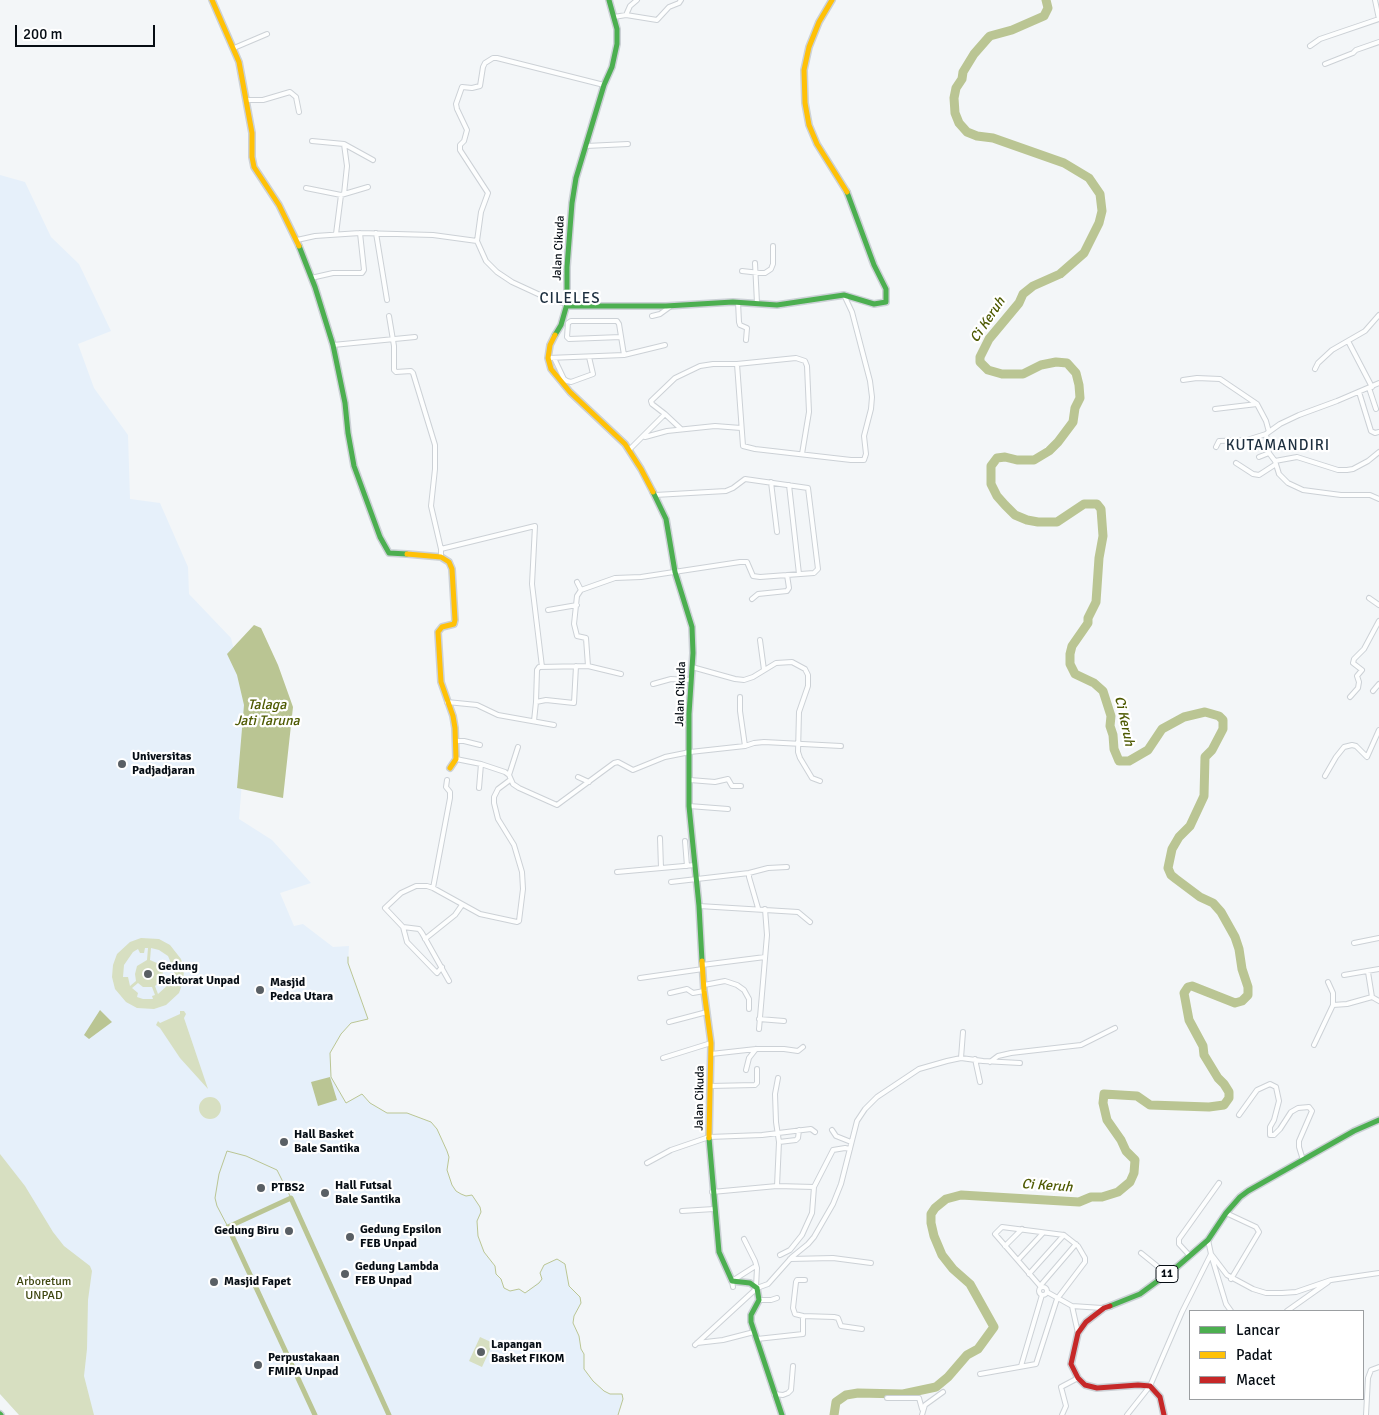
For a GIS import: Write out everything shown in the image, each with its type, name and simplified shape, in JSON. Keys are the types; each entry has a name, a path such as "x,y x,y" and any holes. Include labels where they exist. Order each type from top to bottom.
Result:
{"main road":[{"path":"212,0 240,62 252,133 252,162 279,205 297,240 333,345 345,403 354,466 380,537 389,554 441,557 449,562 452,569 454,624 442,627 438,632 440,678 453,716 456,741 456,760 450,768"},
{"name":"Jalan Cikuda","path":"609,0 617,29 617,44 612,67 604,86 576,178 567,267 567,305 561,325 550,345 551,358 553,372 570,392 622,441 655,495 666,519 675,572 692,627 689,806 699,906 704,991 712,1043 709,1138 712,1192 719,1252 733,1284"},
{"path":"567,305 670,306 738,302 780,304 844,295 874,304 886,302 886,289 874,265 846,189 813,135 805,103 804,70 809,47 819,22 832,0"},
{"name":"11","path":"1078,1333 1086,1322 1104,1308 1140,1294 1190,1256 1208,1240 1226,1213 1248,1191 1360,1128 1379,1120"},
{"path":"733,1284 750,1283 756,1288 758,1300 751,1322 782,1415"},
{"path":"1078,1333 1071,1364 1078,1378 1085,1384 1098,1388 1150,1386 1160,1397 1164,1415"}],"street":[{"path":"626,15 630,6 637,0"},
{"path":"614,17 626,15 657,20 669,7 679,3 681,0"},
{"path":"1310,46 1320,39 1379,19 1376,0"},
{"path":"234,48 267,34"},
{"path":"1325,64 1379,42"},
{"path":"567,305 551,300 512,282 496,272 486,261 477,240 479,220 488,193 460,150 467,133 457,109 458,95 462,87 472,88 480,86 482,67 489,60 497,58 604,86"},
{"path":"247,100 263,100 290,92 296,97 299,112"},
{"path":"312,141 344,144 373,160"},
{"path":"336,234 347,166 344,144"},
{"path":"586,146 628,144"},
{"path":"306,188 342,194 368,187"},
{"path":"311,278 333,273 362,273 364,270 360,233"},
{"path":"297,240 336,234 376,233 433,235 477,240"},
{"path":"376,233 387,300"},
{"path":"742,271 765,272 772,267 773,246"},
{"path":"755,263 757,303"},
{"path":"737,364 741,428 745,448 860,461 866,458 864,436 871,409 870,382 852,312 844,295"},
{"path":"738,302 740,325 747,328 746,340"},
{"path":"652,316 660,314 670,306"},
{"path":"1315,369 1332,350 1366,331 1379,315"},
{"path":"389,316 394,370 396,372 411,371 413,373 435,445 435,469 431,506 441,549 441,557"},
{"path":"621,337 569,339 567,337 568,323 571,321 617,321 621,337 624,355"},
{"path":"333,345 415,337"},
{"path":"1348,341 1370,387 1376,409"},
{"path":"551,358 624,355 664,345"},
{"path":"551,358 564,379 571,382 594,374 589,357"},
{"path":"681,429 652,404 651,401 675,378 700,366 796,358 805,361 807,366 809,412 802,454"},
{"path":"1183,380 1197,378 1220,379 1257,404 1266,421 1269,453 1283,478 1288,483 1303,490 1340,495 1370,496 1379,499"},
{"path":"1216,446 1219,441 1247,440 1267,433 1299,415 1379,383"},
{"path":"1359,392 1371,431 1374,433 1379,432"},
{"path":"1215,409 1257,404"},
{"path":"629,450 665,414"},
{"path":"644,437 667,430 715,426 741,428"},
{"path":"1236,463 1257,475 1275,462 1297,457 1338,470 1347,470 1368,461 1379,452"},
{"path":"1259,457 1269,453"},
{"path":"588,666 586,638 577,636 575,630 574,619 577,596 581,590 615,578 641,577 745,562 748,564 753,576 756,577 814,573 819,567 809,491 805,487 745,479 726,491 655,495"},
{"path":"771,482 777,532"},
{"path":"789,484 799,574"},
{"path":"441,549 535,526 532,584 542,667"},
{"path":"752,599 758,594 787,591 789,588 787,575"},
{"path":"577,582 581,590"},
{"path":"1369,598 1379,605"},
{"path":"548,610 577,605"},
{"path":"1350,697 1358,688 1357,676 1362,670 1353,661 1364,649 1379,621"},
{"path":"760,640 764,670"},
{"path":"692,667 735,680 753,678 776,662 792,662 805,670 808,675 807,693 799,712 798,744 800,758 812,778 820,781"},
{"path":"536,702 546,700 574,703 576,666"},
{"path":"534,721 537,670 539,667 588,666 621,674"},
{"path":"654,684 672,679 691,680"},
{"path":"1373,691 1379,684"},
{"path":"740,698 745,746"},
{"path":"447,702 477,705 498,715 554,725"},
{"path":"1325,776 1344,747 1356,746 1367,757 1379,730"},
{"path":"456,741 464,740 480,746"},
{"path":"518,747 509,775 510,780 525,792 557,805 618,762 633,770 666,757 690,752 745,746 754,742 841,746"},
{"path":"456,760 481,764 509,775"},
{"path":"479,788 481,764"},
{"path":"578,778 589,782"},
{"path":"690,780 715,782 728,779 732,786 741,786"},
{"path":"433,888 450,798 450,792 446,787 447,780"},
{"path":"442,967 437,973 408,942 404,927 385,908 401,893 416,886 433,888 480,914 517,922 520,920 524,889 522,872 514,844 498,819 494,803 494,797 498,789 510,780"},
{"path":"689,806 728,809"},
{"path":"660,838 661,868"},
{"path":"685,841 687,866"},
{"path":"617,872 695,865"},
{"path":"671,882 787,867"},
{"path":"749,873 748,877 758,908"},
{"path":"425,939 454,915 462,905"},
{"path":"699,906 758,908 772,911 798,912 810,922"},
{"path":"759,1029 767,935 764,909"},
{"path":"404,927 418,929 449,981"},
{"path":"1354,943 1379,938"},
{"path":"640,978 765,957"},
{"path":"1344,975 1379,969"},
{"path":"1368,972 1372,997"},
{"path":"704,984 725,982 737,985 744,990 749,999 749,1009"},
{"path":"1314,1045 1333,1005 1333,993 1328,982"},
{"path":"670,993 687,988 693,993 704,991"},
{"path":"1333,1005 1347,1004 1372,997 1379,1001"},
{"path":"669,1022 707,1012"},
{"path":"759,1020 784,1021"},
{"path":"990,1062 998,1056 1081,1045 1115,1028"},
{"path":"961,1058 963,1032"},
{"path":"663,1058 712,1043"},
{"path":"711,1054 756,1049 798,1051 803,1047"},
{"path":"746,1070 749,1058 756,1049"},
{"path":"754,1332 723,1340 696,1344 756,1288 768,1284 790,1259 814,1237 833,1204 841,1184 857,1121 865,1109 877,1097 919,1069 961,1058 990,1062 1020,1063"},
{"path":"975,1059 980,1082"},
{"path":"710,1086 755,1085 757,1083 757,1069"},
{"path":"777,1186 779,1142 775,1094 778,1078"},
{"path":"1239,1115 1257,1090 1270,1084 1276,1087 1279,1101 1274,1120 1270,1126 1270,1135 1274,1135 1280,1129 1291,1112 1298,1108 1309,1107 1312,1111 1299,1141 1303,1160"},
{"path":"647,1163 671,1150 709,1138 812,1129 816,1132"},
{"path":"779,1142 794,1141 798,1138 799,1130"},
{"path":"832,1130 836,1136 851,1142"},
{"path":"780,1255 790,1250 802,1235 812,1213 814,1187 833,1150 850,1149"},
{"path":"1190,1256 1179,1244 1179,1240 1218,1183"},
{"path":"712,1192 777,1186 814,1187"},
{"path":"682,1211 714,1209"},
{"path":"1226,1213 1256,1227 1259,1232 1231,1279"},
{"path":"980,1374 1038,1363 1057,1299 1085,1262 1085,1258 1076,1244 1064,1235 1002,1227 995,1234 1029,1274 1041,1286 1046,1288 1047,1292 1057,1299 1072,1306 1104,1308"},
{"path":"1005,1246 1022,1229"},
{"path":"1018,1260 1043,1232"},
{"path":"1029,1274 1064,1235"},
{"path":"744,1239 757,1268 756,1288"},
{"path":"1208,1240 1226,1304 1230,1310"},
{"path":"1042,1295 1039,1292 1041,1286 1076,1244"},
{"path":"1141,1253 1167,1274"},
{"path":"1211,1254 1231,1279 1254,1290 1266,1293 1296,1292 1331,1280 1379,1273"},
{"path":"1127,1415 1150,1386 1182,1312 1211,1254"},
{"path":"790,1259 833,1258 871,1263"},
{"path":"733,1284 754,1267"},
{"path":"805,1280 798,1280 796,1282 793,1308 795,1314 834,1317 838,1318 841,1326 862,1329"},
{"path":"1288,1310 1331,1280"},
{"path":"1021,1366 1042,1295 1047,1292"},
{"path":"758,1300 777,1298"},
{"path":"1072,1306 1078,1333"},
{"path":"757,1339 803,1334 803,1316"},
{"path":"774,1394 783,1395 791,1390 793,1366"},
{"path":"1366,1415 1368,1378 1371,1370 1379,1367"},
{"path":"1062,1415 1066,1406 1061,1387 1078,1378"},
{"path":"922,1409 929,1401 943,1392"},
{"path":"887,1398 919,1398 922,1415"}],"shaded area":[{"name":"Universitas Padjadjaran","path":"0,175 25,182 51,237 79,264 111,331 78,344 94,388 128,435 130,499 160,503 188,567 189,594 231,638 248,709 239,819 272,840 311,883 280,893 294,926 303,924 333,947 349,946 348,963 368,1019 351,1023 341,1034 330,1053 331,1077 346,1103 362,1094 370,1103 387,1113 407,1113 431,1122 437,1129 449,1157 447,1170 452,1185 461,1194 466,1196 472,1195 480,1207 481,1212 477,1222 478,1236 484,1252 495,1266 496,1274 501,1279 504,1288 510,1291 519,1289 525,1293 542,1279 540,1273 544,1265 557,1259 565,1264 569,1286 580,1297 581,1303 574,1316 573,1323 584,1354 584,1369 604,1391 610,1394 622,1394 623,1399 618,1415 19,1415 0,1394"}],"green space":[{"name":"Gedung Rektorat Unpad","path":"141,938 159,939 170,945 181,959 184,970 183,982 179,993 166,1005 154,1009 137,1008 126,1002 115,989 112,977 113,965 117,954 130,942","holes":["145,948 148,948 147,960 137,966 136,981 130,986 128,977 123,977 124,965 133,952 138,949 140,953 144,953","151,948 159,950 168,956 174,970 174,976 169,976 168,985 158,994 155,986 161,980 163,972 159,964 150,960","138,983 143,987 152,987 155,995 152,996 153,999 143,999 137,997 138,993 132,988"]},
{"path":"180,1011 184,1011 186,1014 184,1018 208,1089 180,1058 156,1025 158,1021 160,1023 180,1014"},
{"path":"210,1097 218,1100 221,1108 218,1116 210,1119 202,1116 199,1108 202,1100"},
{"name":"Arboretum UNPAD","path":"0,1154 25,1186 53,1232 64,1246 90,1266 92,1271 88,1300 87,1349 84,1376 94,1415 19,1415 0,1394"},
{"name":"Lapangan Basket FIKOM","path":"480,1337 493,1343 482,1367 469,1361"}],"water":[{"name":"Talaga Jati Taruna","path":"254,625 261,628 278,665 293,707 283,798 237,788 244,705 237,675 227,654"},
{"path":"100,1010 112,1022 89,1039 84,1035"},
{"path":"330,1077 337,1100 318,1106 311,1082"}],"waterway":[{"name":"Ci Keruh","path":"834,1415 836,1402 846,1395 858,1393 903,1394 936,1387 948,1377 967,1355 978,1349 994,1327 970,1284 953,1269 942,1255 931,1223 931,1214 935,1208 946,1199 961,1195 1079,1202 1091,1197 1102,1197 1118,1192 1130,1182 1134,1173 1135,1160 1126,1151 1107,1120 1103,1103 1104,1094 1137,1096 1150,1105 1209,1107 1224,1105 1229,1098 1229,1092 1204,1055 1203,1046 1189,1020 1184,993 1188,987 1192,986 1235,1003 1242,1001 1248,995 1248,987 1242,969 1239,949 1235,937 1221,912 1213,903 1200,897 1171,875 1168,868 1172,849 1179,837 1190,826 1204,796 1205,757 1212,750 1223,729 1223,720 1219,716 1205,712 1184,717 1162,729 1148,750 1129,761 1119,761 1114,749 1110,726 1111,716 1103,691 1094,683 1075,674 1070,664 1072,646 1088,623 1088,618 1096,602 1099,558 1103,536 1101,509 1097,504 1084,504 1057,522 1027,520 1015,515 997,496 991,484 991,466 997,458 1034,460 1049,451 1058,442 1073,422 1075,408 1080,398 1079,385 1076,373 1067,363 1056,362 1041,365 1023,374 1002,374 988,370 980,362 980,357 989,339 1019,303 1023,294 1033,286 1060,274 1084,253 1099,223 1102,211 1100,194 1089,178 1064,163 993,138 977,136 967,132 959,123 955,113 954,98 963,72 974,54 988,38 1044,16 1048,8 1046,0"},
{"path":"348,957 348,963 368,1019 351,1023 341,1034 330,1053 331,1077 346,1103 362,1094 370,1103 387,1113 407,1113 431,1122 437,1129 449,1157 447,1170 452,1185 461,1194 466,1196 472,1195 480,1207 481,1212 477,1221 478,1236 484,1252 495,1266 496,1274 501,1279 504,1288 510,1291 519,1289 525,1293 542,1279 540,1273 544,1265 557,1259 565,1264 569,1286 580,1297 581,1303 574,1316 573,1323 584,1354 584,1369 604,1391 610,1394 622,1394 623,1399 618,1415"},
{"path":"228,1227 215,1198 219,1174 227,1151 246,1156 277,1170 291,1198"},
{"path":"315,1415 228,1227 291,1198 389,1415"}],"traffic: fast":[{"path":"555,335 561,325 567,304 567,267 576,178 604,85 612,67 617,44 617,29 609,0"},
{"path":"567,306 666,306 733,302 777,305 844,295 874,304 886,302 886,289 874,265 847,192"},
{"path":"299,246 315,287 333,345 345,403 354,466 380,537 389,553 407,554"},
{"path":"653,492 666,519 675,572 692,627 693,653 689,714 689,806 699,906 702,961"},
{"path":"1110,1306 1140,1294 1178,1266 1208,1240 1226,1213 1248,1191 1354,1131 1379,1120"},
{"path":"709,1138 719,1252 732,1281 750,1283 757,1288 759,1300 751,1315 751,1322 782,1415"}],"traffic: slow":[{"path":"212,0 239,62 252,133 254,167 279,205 299,246"},
{"path":"832,0 819,22 809,47 804,70 805,103 809,125 817,144 847,192"},
{"path":"555,335 550,345 548,358 551,369 570,392 625,444 653,492"},
{"path":"407,554 441,557 449,562 452,569 455,620 454,624 442,627 438,632 441,682 453,716 455,728 456,759 450,768"},
{"path":"702,961 711,1043 709,1138"}],"traffic: jam":[{"path":"1110,1306 1104,1308 1086,1322 1078,1333 1071,1364 1078,1378 1085,1385 1097,1388 1150,1386 1160,1397 1164,1415"}],"place":[{"name":"Universitas Padjadjaran","path":"122,764"},
{"name":"Gedung Rektorat Unpad","path":"148,974"},
{"name":"Masjid Pedca Utara","path":"260,990"},
{"name":"Hall Basket Bale Santika","path":"284,1142"},
{"name":"PTBS2","path":"261,1188"},
{"name":"Hall Futsal Bale Santika","path":"325,1193"},
{"name":"Gedung Biru","path":"289,1231"},
{"name":"Gedung Epsilon FEB Unpad","path":"350,1237"},
{"name":"Gedung Lambda FEB Unpad","path":"345,1274"},
{"name":"Masjid Fapet","path":"214,1282"},
{"name":"Lapangan Basket FIKOM","path":"481,1352"},
{"name":"Perpustakaan FMIPA Unpad","path":"258,1365"}],"district":[{"name":"CILELES","path":"570,299"},
{"name":"KUTAMANDIRI","path":"1278,446"}]}
